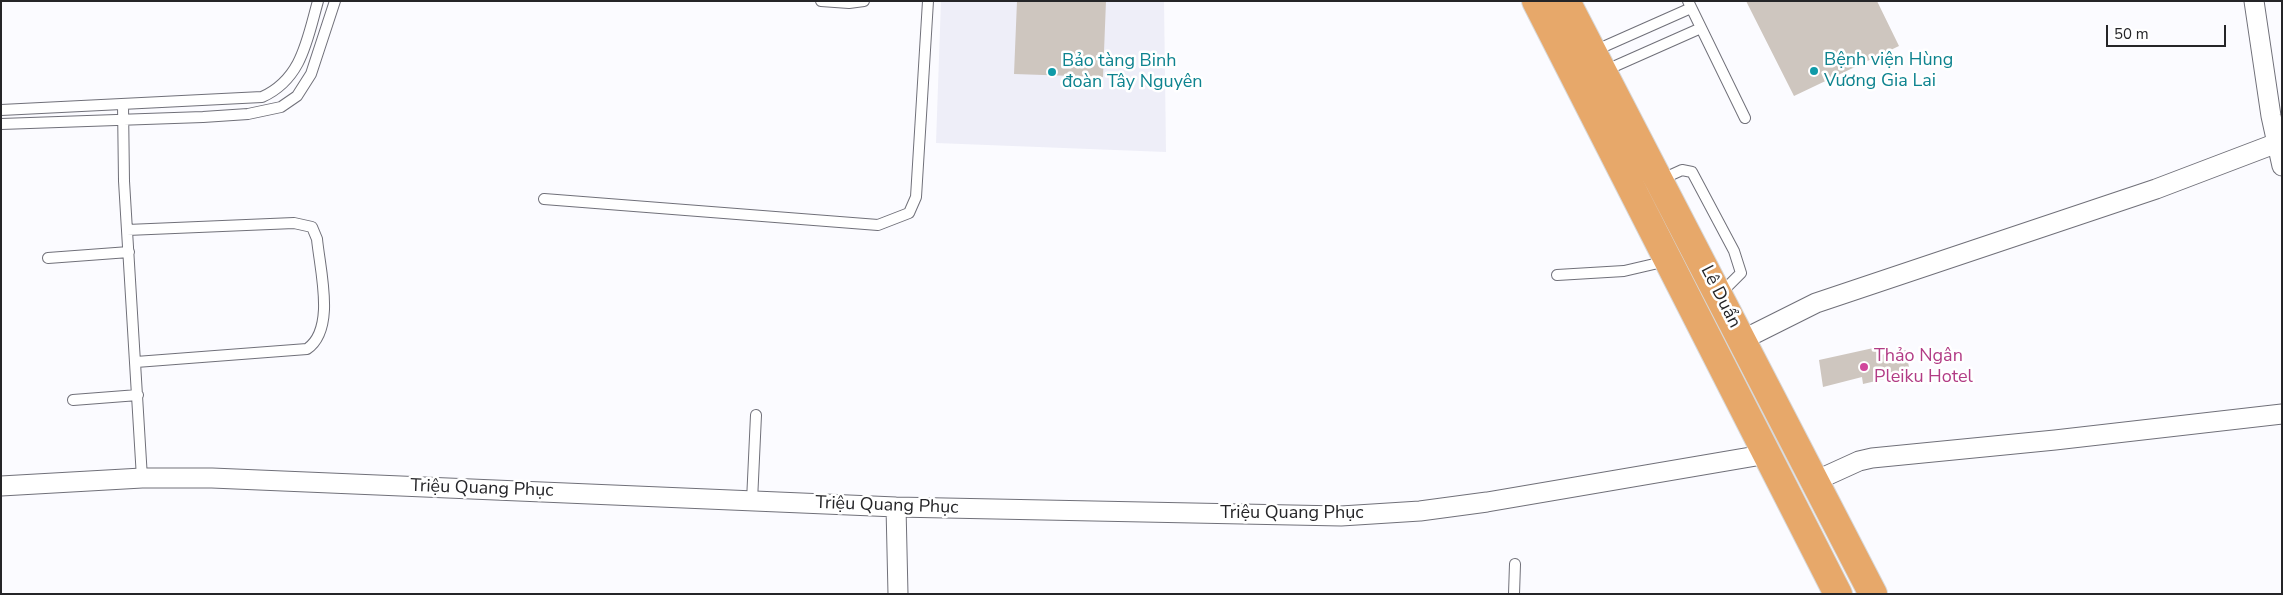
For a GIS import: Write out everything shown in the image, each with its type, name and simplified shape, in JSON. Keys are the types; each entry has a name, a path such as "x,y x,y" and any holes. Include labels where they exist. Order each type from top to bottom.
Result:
{"main road":[{"name":"Lê Duẩn","path":"1536,1 1682,253 1718,295 1873,594"},
{"name":"Lê Duẩn","path":"1566,1 1659,180 1682,253 1768,454 1838,594"}],"street":[{"path":"2254,1 2276,143 2282,166"},
{"path":"1742,340 1816,303 2156,189 2276,143"},
{"path":"1815,481 1859,461 1872,458 2056,440 2282,414"},
{"name":"Triệu Quang Phục","path":"1,486 142,478 212,478 896,507 1340,516 1420,511 1487,502 1768,454"},
{"path":"896,507 898,594"}],"lane":[{"path":"1,110 262,97 280,87 295,69 318,1"},
{"path":"1,124 123,122 272,110 290,102 304,87 311,74 335,1"},
{"path":"821,1 849,3 864,1"},
{"path":"544,199 878,225 910,213 916,197 928,1"},
{"path":"1598,62 1689,5 1746,118"},
{"path":"310,27 325,33"},
{"path":"1598,62 1701,28"},
{"path":"224,100 226,115"},
{"path":"123,104 127,230 142,478"},
{"path":"34,109 35,124"},
{"path":"1659,180 1682,170 1692,172 1734,251 1741,273 1718,295"},
{"path":"127,230 294,223 312,227 317,239 324,320 315,344 307,350 136,362"},
{"path":"48,258 129,252"},
{"path":"1557,275 1624,271 1682,253"},
{"path":"73,400 138,395"},
{"path":"752,501 756,415"},
{"path":"1514,564 1514,594"}],"shaded area":[{"name":"Bảo tàng Binh đoàn Tây Nguyên","path":"941,1 1164,1 1166,152 936,143"}],"building":[{"path":"1017,1 1106,1 1103,77 1014,74"},
{"name":"Bệnh viện Hùng Vương Gia Lai","path":"1746,1 1877,1 1899,46 1794,96"},
{"name":"Thảo Ngân Pleiku Hotel","path":"1878,347 1880,355 1906,350 1910,373 1863,384 1862,377 1823,387 1819,360"}],"place":[{"name":"Bệnh viện Hùng Vương Gia Lai","path":"1814,71"},
{"name":"Bảo tàng Binh đoàn Tây Nguyên","path":"1052,72"},
{"name":"Thảo Ngân Pleiku Hotel","path":"1864,367"}]}
